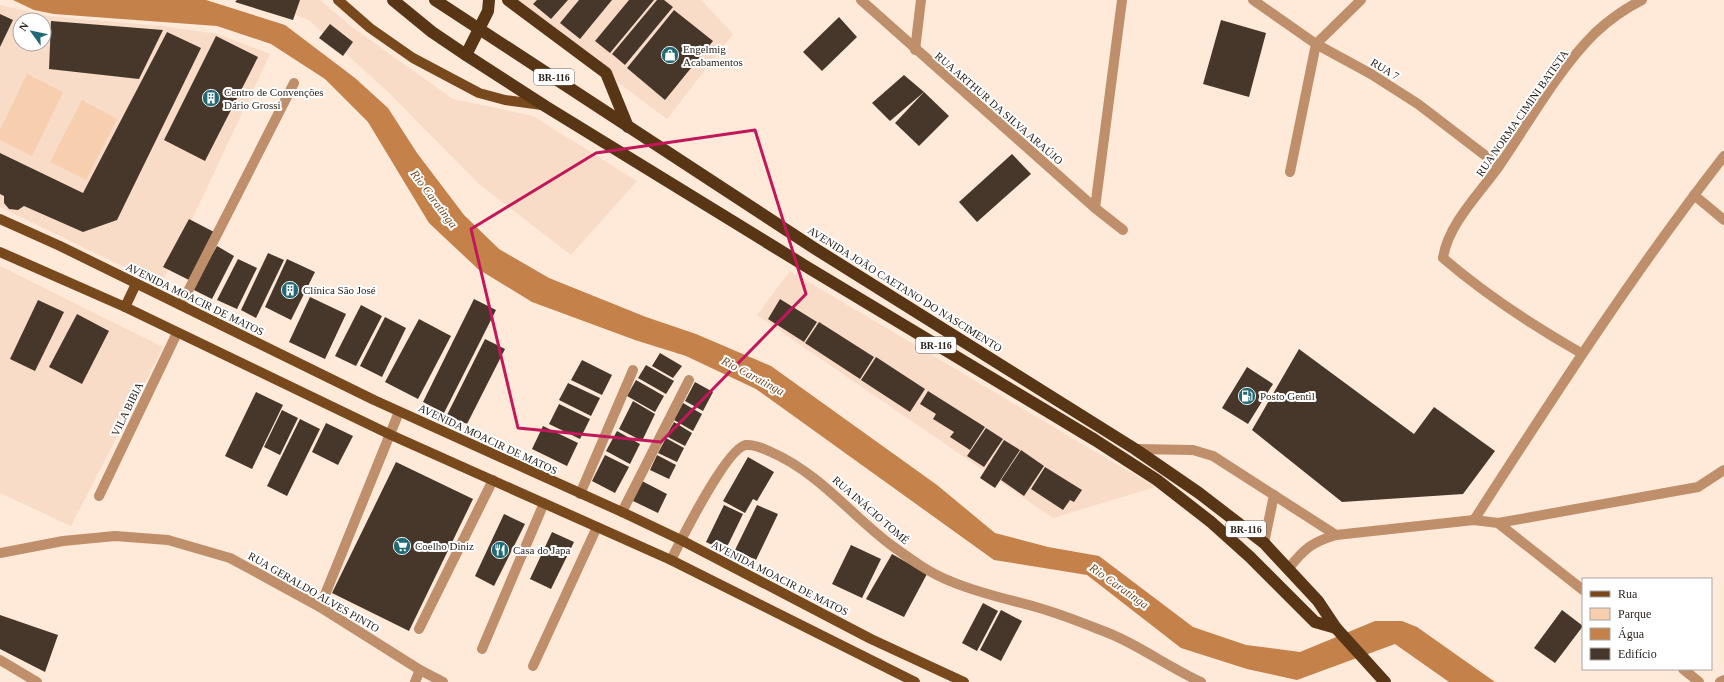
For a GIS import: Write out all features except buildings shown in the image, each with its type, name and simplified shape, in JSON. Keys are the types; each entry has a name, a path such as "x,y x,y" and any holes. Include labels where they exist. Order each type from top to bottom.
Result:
{"highway":[{"name":"BR-116","path":"393,0 432,32 545,106 807,267 1095,440 1157,480 1211,522 1315,622 1336,628"},
{"name":"AVENIDA JOÃO CAETANO DO NASCIMENTO","path":"435,0 480,28 628,127 814,248 1135,449 1199,493 1264,543 1289,568 1318,601 1336,628 1385,682"},
{"path":"466,55 488,11 489,0"},
{"path":"508,0 606,73 628,127"}],"main road":[{"path":"338,0 370,28 413,58 479,92 505,100 545,106"},
{"name":"AVENIDA MOACIR DE MATOS","path":"0,219 60,246 399,412 681,540 871,639 964,682"},
{"path":"0,252 125,307 391,435 671,560 915,682"},
{"path":"125,307 136,284"}],"street":[{"name":"RUA ARTHUR DA SILVA ARAÚJO","path":"861,0 915,50 1095,208 1123,230"},
{"path":"915,50 921,0"},
{"path":"1095,208 1122,0"},
{"name":"RUA 7","path":"1253,0 1316,44 1371,74 1418,104 1499,166"},
{"path":"1290,172 1316,44 1361,0"},
{"name":"RUA NORMA CIMINI BATISTA","path":"1581,353 1538,329 1507,309 1476,286 1443,258 1451,232 1499,166 1562,72 1591,38 1630,6 1642,0"},
{"path":"181,306 294,83"},
{"path":"1474,520 1581,353 1694,195 1724,156"},
{"path":"1694,195 1724,220"},
{"name":"VILA BIBIA","path":"99,496 177,333"},
{"path":"580,494 633,370"},
{"path":"622,512 689,380"},
{"path":"320,607 391,435 399,412"},
{"name":"RUA INÁCIO TOMÉ","path":"671,560 723,467 736,450 745,445 759,447 788,460 815,478 890,544 919,564 948,581 988,595 1037,608 1099,629 1134,645 1201,682"},
{"path":"1135,449 1193,450 1201,452 1224,462 1336,535"},
{"path":"1289,568 1307,547 1320,540 1336,535 1474,520 1498,522 1698,487 1724,470"},
{"path":"419,629 493,480"},
{"path":"1264,543 1274,495"},
{"path":"482,649 544,503"},
{"path":"1498,522 1582,589"},
{"path":"533,666 597,527"},
{"name":"RUA GERALDO ALVES PINTO","path":"0,553 62,541 115,536 168,540 230,558 320,607 420,670 443,682"},
{"path":"0,660 37,682"},
{"path":"415,682 420,670"},
{"path":"1684,670 1700,682"},
{"path":"1720,682 1724,680"}],"highlighted area":[{"path":"755,130 806,294 661,442 518,428 471,229 596,153"}],"shaded area":[{"path":"263,0 320,0 352,27 453,99 533,116 637,181 571,255 480,185 387,91 310,21"},
{"path":"508,0 701,0 733,34 667,119"},
{"path":"0,5 31,12 12,12 12,52 52,52 52,16 162,26 217,34 270,54 161,285 0,207"},
{"path":"0,266 163,347 71,526 0,493"},
{"path":"790,271 1155,487 1053,518 757,315"}],"green space":[{"path":"27,74 63,92 32,156 0,140 0,130"},
{"path":"82,100 117,119 86,180 50,162"}],"water":[{"name":"Rio Caratinga","path":"13,0 206,0 285,25 355,78 388,108 417,153 464,215 499,249 549,278 646,317 696,334 771,366 937,485 995,533 1048,547 1099,556 1193,627 1246,645 1300,652 1375,621 1402,621 1417,627 1495,682 1449,682 1395,644 1297,680 1247,669 1181,648 1087,575 994,560 756,389 686,356 635,340 532,302 478,269 429,223 368,122 325,79 271,44 217,26 54,14 52,12 34,10"}],"place":[{"name":"Engelmig Acabamentos","path":"670,55"},
{"name":"Centro de Convenções Dário Grossi","path":"211,98"},
{"name":"Clínica São José","path":"290,290"},
{"name":"Posto Gentil","path":"1247,396"},
{"name":"Coelho Diniz","path":"402,546"},
{"name":"Casa do Japa","path":"500,550"}]}
